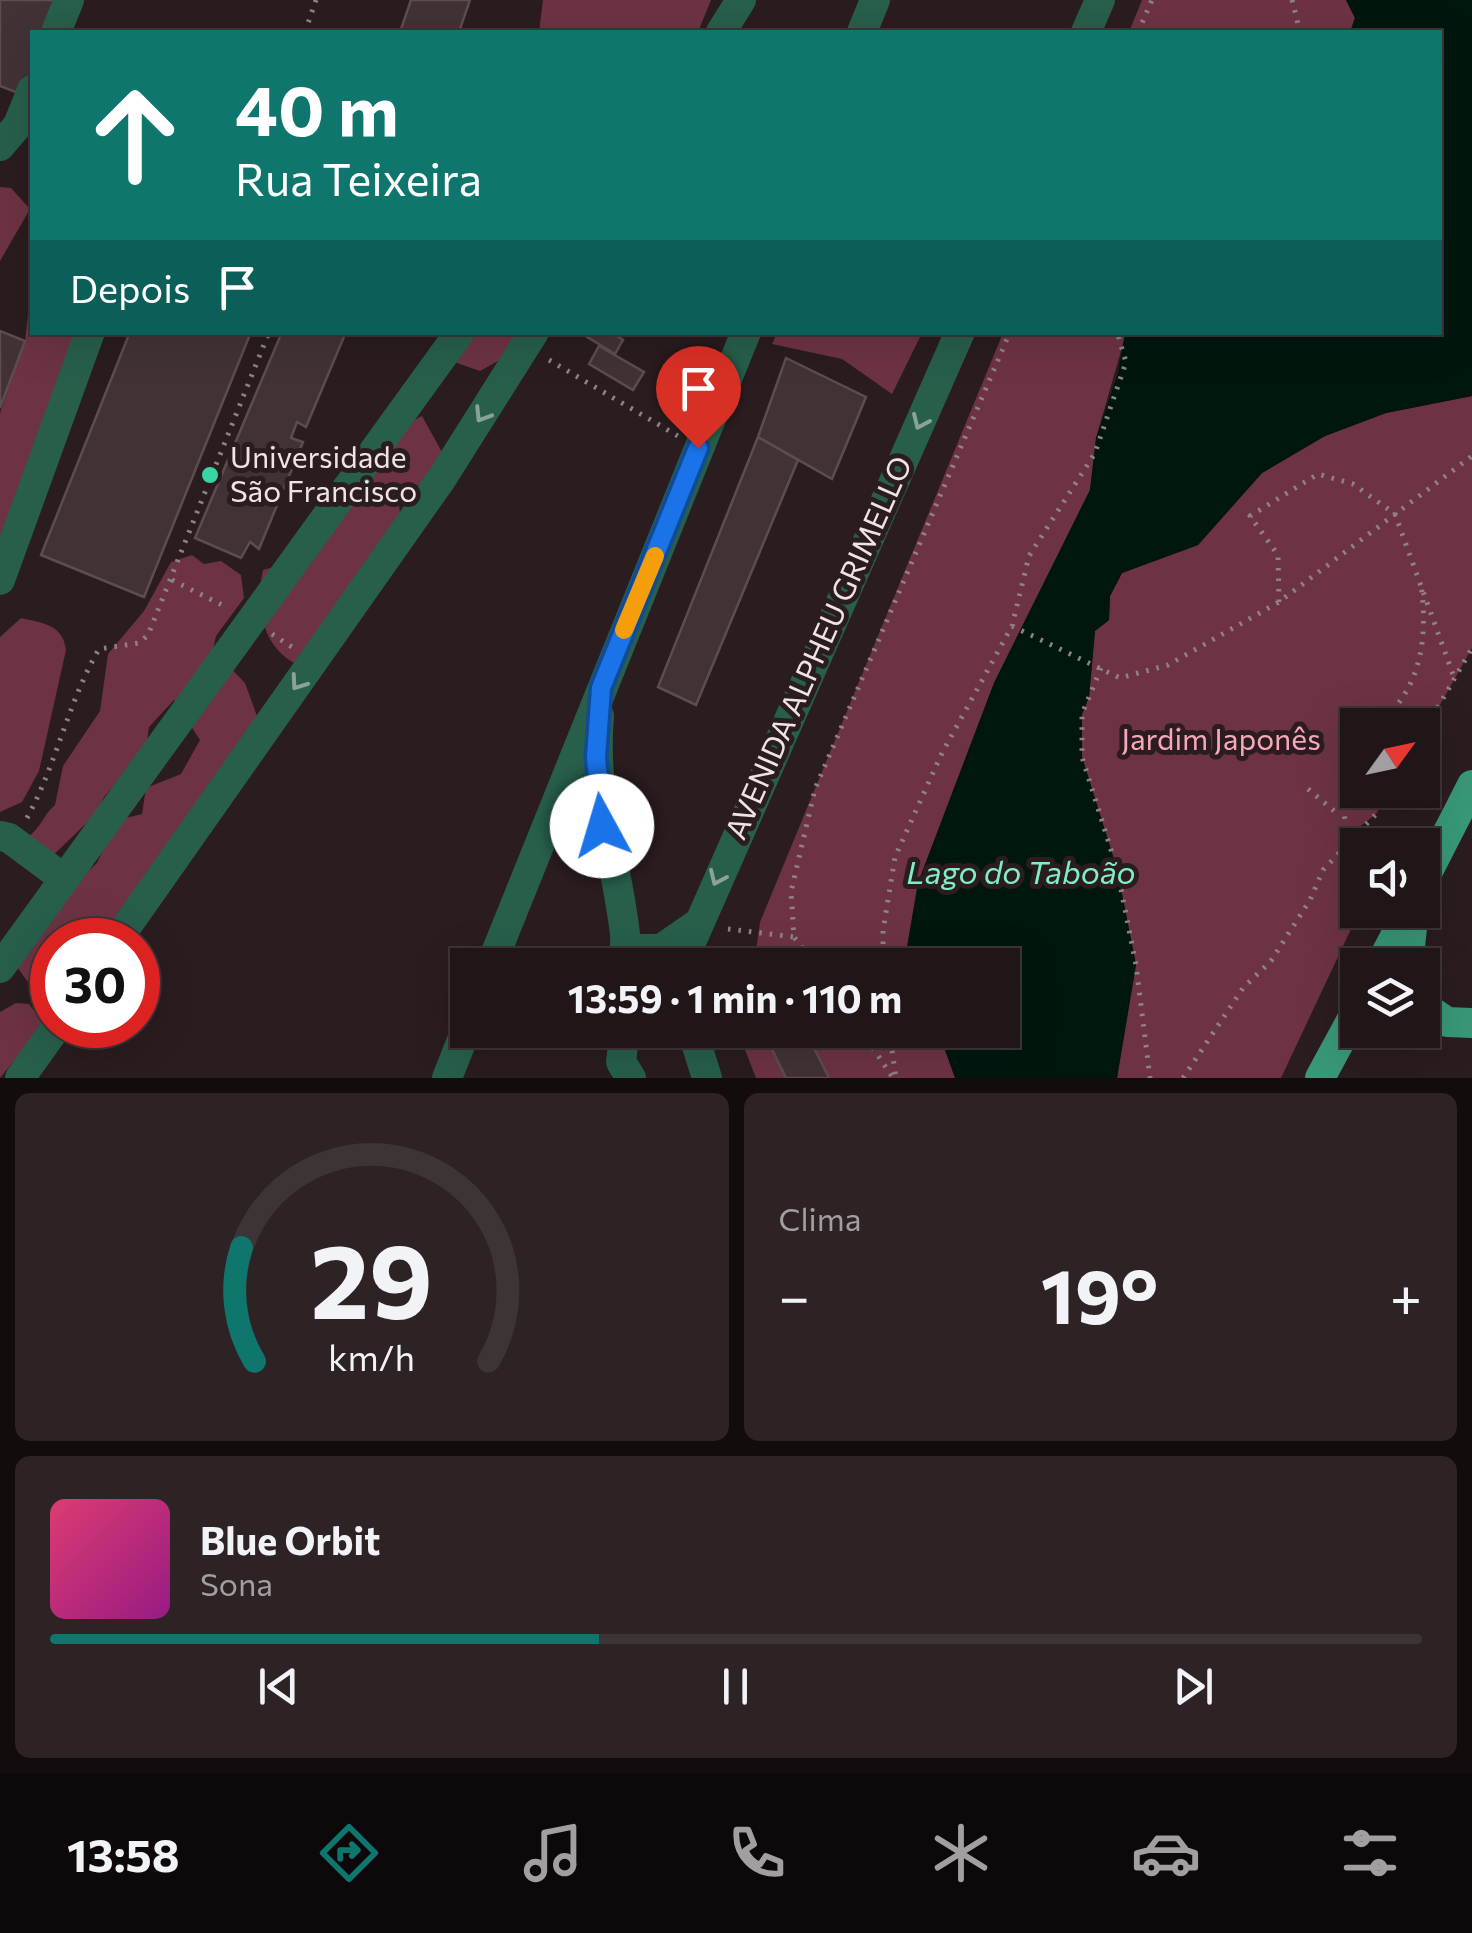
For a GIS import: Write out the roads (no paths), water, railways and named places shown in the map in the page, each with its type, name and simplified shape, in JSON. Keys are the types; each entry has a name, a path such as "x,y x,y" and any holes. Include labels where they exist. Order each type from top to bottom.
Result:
{"main road":[{"path":"1440,848 1472,785"},
{"path":"1440,1017 1447,1022 1472,1023"},
{"path":"1320,1078 1340,1041"}],"street":[{"path":"57,30 69,0"},
{"path":"722,30 741,0"},
{"path":"863,30 875,0"},
{"path":"1087,30 1100,0"},
{"path":"0,146 18,125 30,95"},
{"path":"0,580 89,335"},
{"path":"0,968 458,335"},
{"path":"498,948 745,335"},
{"name":"AVENIDA ALPHEU GRIMELLO","path":"687,948 959,335"},
{"path":"133,918 442,478 530,339"},
{"path":"601,688 596,757 602,826 634,948"},
{"path":"538,846 567,811 581,806 602,826"},
{"path":"5,837 63,878"},
{"path":"662,948 698,920"},
{"path":"20,1078 42,1048"},
{"path":"447,1078 459,1048"},
{"path":"603,1078 625,1052"}],"water":[{"name":"Lago do Taboão","path":"1346,0 1472,0 1472,396 1386,413 1325,436 1262,473 1198,545 1122,573 1110,596 1109,620 1095,631 1089,697 1082,714 1082,757 1117,869 1136,965 1117,1078 955,1078 944,1048 1020,1048 1020,948 907,948 918,883 994,683 1090,490 1096,438 1118,373 1125,335 1442,335 1442,30 1351,30 1355,18"}],"place":[{"name":"Universidade São Francisco","path":"210,475"}],"park label":[{"name":"Jardim Japonês","path":"1221,740"}]}
